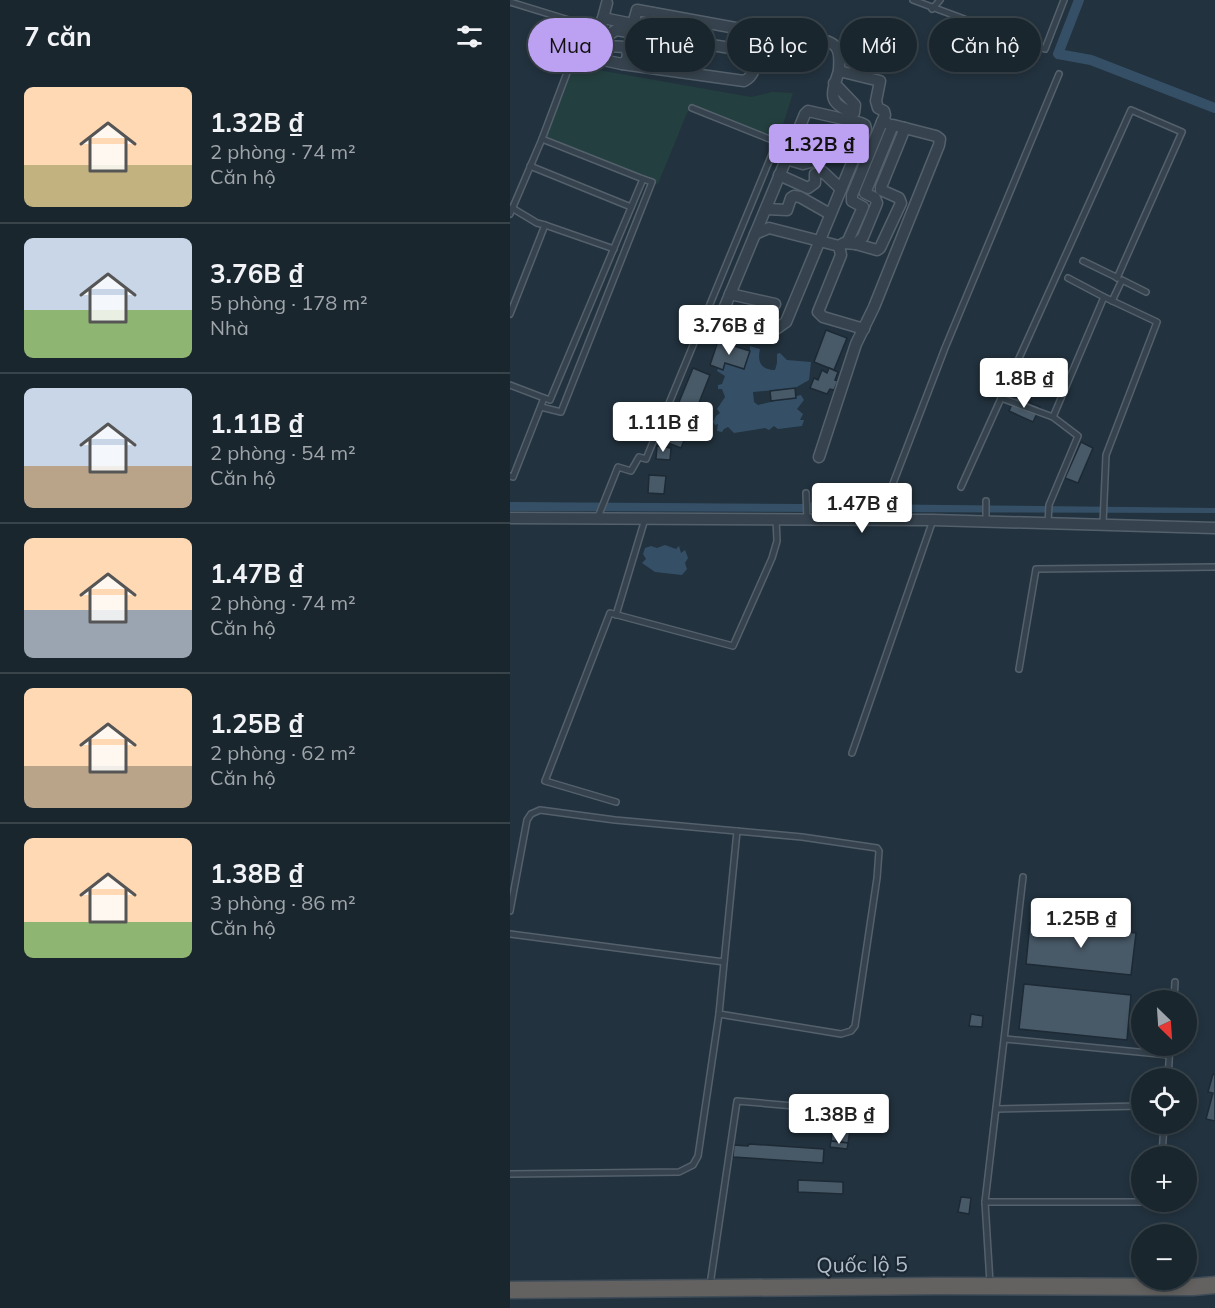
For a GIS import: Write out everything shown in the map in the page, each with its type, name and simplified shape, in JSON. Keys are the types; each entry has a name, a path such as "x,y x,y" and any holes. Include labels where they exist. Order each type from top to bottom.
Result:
{"highway":[{"name":"Quốc lộ 5","path":"510,1290 1215,1286"}],"street":[{"path":"603,18 607,3"},
{"path":"613,20 633,24 637,10 727,26"},
{"path":"654,18 655,14"},
{"path":"625,31 616,30 607,36 607,46 625,46"},
{"path":"828,41 839,51 838,71 834,83"},
{"path":"613,61 625,64"},
{"path":"838,71 880,81 876,101 878,108 884,111 887,123 865,193 874,198 877,203 860,242 848,245 841,255 818,312 824,317 864,329"},
{"path":"681,72 744,81 750,78 753,72"},
{"path":"808,111 865,125 866,129 853,160 786,322 781,328 776,329 721,316 808,111"},
{"path":"819,457 856,344 939,145 940,139 936,136 887,123"},
{"path":"755,234 769,228 819,240 877,250 880,248 901,203 899,198 881,190 881,187 905,128"},
{"path":"786,159 803,164 814,161 817,156 812,142 815,137 825,134 853,160"},
{"path":"779,175 808,188 815,183 815,174 823,172 841,189"},
{"path":"764,212 787,210 794,196 830,214"},
{"path":"764,212 769,228"},
{"path":"730,294 775,304"},
{"path":"510,518 600,515 645,519 881,516 933,520 986,517 1104,519 1215,528"}],"lane":[{"path":"913,0 932,9 1045,49 1064,0"},
{"path":"932,9 940,0"},
{"path":"510,2 585,25 542,139 511,211 537,223 614,249"},
{"path":"881,516 945,348 1059,74"},
{"path":"600,515 618,467 631,471 639,457 646,459 777,142 692,108"},
{"path":"961,487 1131,110 1182,132 1119,279 1112,301"},
{"path":"541,408 561,412 652,182 542,139"},
{"path":"530,166 631,207"},
{"path":"510,385 550,400 643,179"},
{"path":"510,314 545,225"},
{"path":"1083,261 1146,292"},
{"path":"1068,278 1157,322 1106,455 1104,519"},
{"path":"1053,417 1104,297"},
{"path":"510,476 513,477 544,398"},
{"path":"1001,398 1053,417 1078,436 1049,505 1048,518"},
{"path":"806,493 807,516"},
{"path":"986,503 986,517"},
{"path":"616,615 645,519"},
{"path":"616,802 545,781 610,614 733,646 772,558 777,541 776,519"},
{"path":"852,753 933,520"},
{"path":"1019,669 1036,569 1215,567"},
{"path":"510,911 527,820 533,812 540,810 615,820 802,837 877,848 879,851 877,878 855,1026 852,1031 841,1034 719,1014"},
{"path":"510,1174 679,1172 693,1165 698,1156 719,1014 737,831"},
{"path":"991,1287 985,1202 1023,877"},
{"path":"510,934 724,962"},
{"path":"1174,990 1175,982"},
{"path":"1005,1039 1131,1051"},
{"path":"709,1288 737,1101 828,1109"},
{"path":"996,1109 1131,1106"},
{"path":"985,1202 1131,1202"}],"green space":[{"path":"567,72 610,72 751,97 772,92 793,93 777,144 691,108 658,184 542,139"}],"water":[{"path":"750,346 760,349 759,358 766,369 775,370 777,354 780,353 787,360 811,362 809,380 795,388 753,392 754,402 758,405 801,395 804,400 797,409 803,414 800,420 804,420 802,426 778,429 774,426 769,430 765,428 734,433 728,427 722,432 717,431 718,424 715,425 713,422 720,413 717,409 725,397 722,389 718,389 718,385 722,384 725,376 717,371 718,368 723,369 725,363 750,351"},
{"path":"816,498 854,499 854,504 1215,508 1215,513 510,511 510,502 806,504 813,502"},
{"path":"665,545 676,549 679,546 681,553 685,550 688,558 685,563 687,569 682,575 655,572 642,563 646,559 643,554 645,548"}],"building":[{"path":"826,330 847,338 834,370 814,362"},
{"path":"718,341 750,351 744,369 725,363 723,370 710,365"},
{"path":"693,368 710,375 681,448 663,441"},
{"path":"829,368 838,372 835,380 838,381 834,390 830,389 827,394 810,388 814,378 818,380 822,370 827,373"},
{"path":"795,388 796,398 771,401 770,391"},
{"path":"1015,397 1040,407 1033,422 1009,411"},
{"path":"1081,442 1093,448 1078,483 1065,478"},
{"path":"657,446 671,448 670,460 656,459"},
{"path":"649,475 666,476 664,494 648,493"},
{"path":"897,489 909,490 909,500 896,500"},
{"path":"1030,923 1136,933 1131,975 1026,964"},
{"path":"1024,984 1131,995 1127,1040 1019,1029"},
{"path":"971,1014 983,1016 982,1027 969,1026"},
{"path":"1213,1074 1215,1075 1215,1121 1206,1119 1213,1093 1208,1092"},
{"path":"837,1100 854,1102 848,1143 831,1141"},
{"path":"831,1141 848,1143 847,1149 830,1147"},
{"path":"749,1144 824,1149 823,1163 733,1157 734,1145 748,1146"},
{"path":"798,1180 843,1182 843,1194 798,1192"},
{"path":"961,1197 971,1198 969,1214 958,1212"}],"waterway":[{"path":"1079,0 1058,54 1091,60 1215,108"}]}
